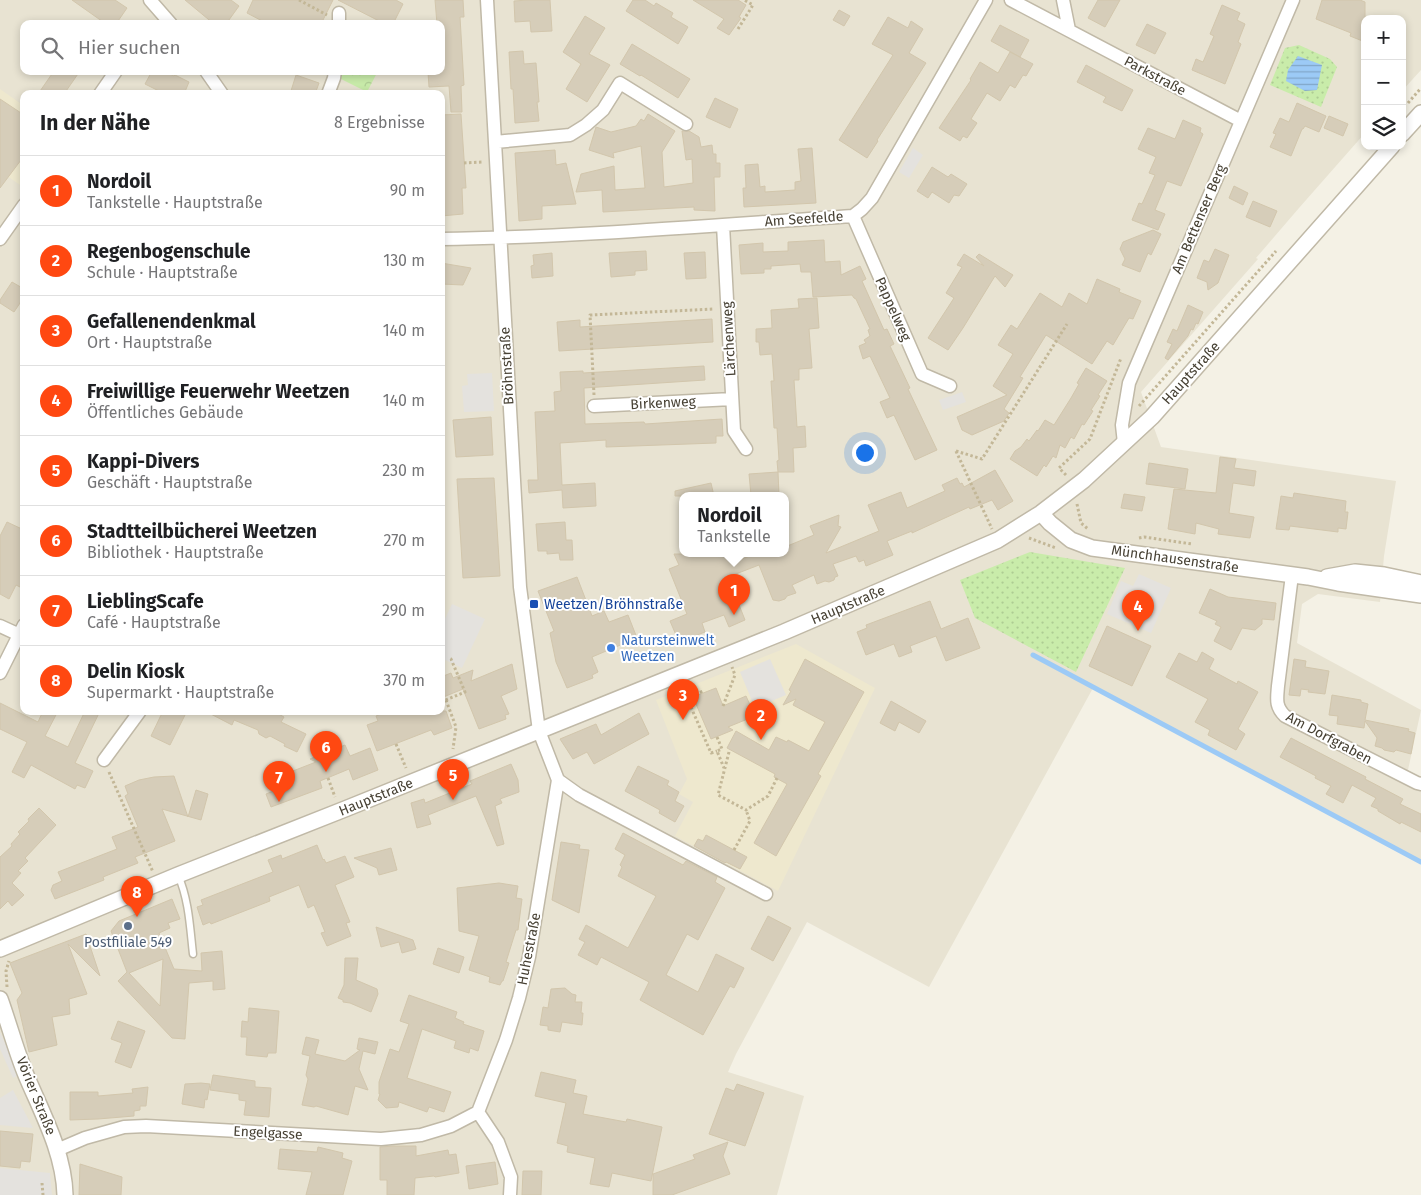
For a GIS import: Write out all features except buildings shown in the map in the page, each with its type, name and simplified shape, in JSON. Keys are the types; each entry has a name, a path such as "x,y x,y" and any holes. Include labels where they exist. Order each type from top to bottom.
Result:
{"street":[{"path":"150,0 166,20"},
{"name":"Bröhnstraße","path":"487,0 520,587 539,731"},
{"name":"Am Seefelde","path":"445,239 500,238 852,216 872,198 986,0"},
{"name":"Parkstraße","path":"1011,0 1241,121"},
{"path":"1063,0 1069,30"},
{"name":"Am Bettenser Berg","path":"1124,443 1122,425 1129,383 1293,0"},
{"path":"103,90 113,75"},
{"path":"209,75 219,90"},
{"path":"330,90 334,75"},
{"path":"495,142 570,135 586,125 603,110 620,83 686,124"},
{"path":"1406,130 1421,113"},
{"name":"Hauptstraße","path":"0,948 784,632 1041,513 1084,480 1152,417 1388,150"},
{"path":"0,240 20,211"},
{"name":"Pappelweg","path":"852,216 922,374 950,386"},
{"name":"Lärchenweg","path":"723,225 734,431 746,449"},
{"name":"Birkenweg","path":"594,406 732,399"},
{"name":"Münchhausenstraße","path":"1041,513 1050,524 1071,540 1092,548 1292,575 1421,595"},
{"name":"Münchhausenstraße","path":"1320,579 1355,572 1384,575 1421,583"},
{"name":"Am Dorfgraben","path":"1292,575 1278,686 1278,710 1285,716 1421,784"},
{"path":"0,626 20,631"},
{"path":"0,673 20,636"},
{"path":"104,760 137,715"},
{"path":"539,731 558,780 579,795 766,894"},
{"name":"Huhestraße","path":"478,1112 514,1015 529,957 558,780"},
{"name":"Vörier Straße","path":"0,999 26,1074 57,1150 64,1195"},
{"path":"478,1112 498,1142 511,1177 510,1195"},
{"name":"Engelgasse","path":"57,1150 85,1138 124,1127 146,1126 381,1139 429,1133 451,1126 478,1112"}],"lane":[{"path":"178,875 184,887 193,954"}],"path":[{"path":"299,0 339,19"},
{"path":"738,30 753,5 744,0"},
{"path":"1406,105 1421,88"},
{"path":"464,163 482,162"},
{"path":"1122,425 1278,249"},
{"path":"594,406 590,316 727,308"},
{"path":"995,534 956,451 982,459 1066,324"},
{"path":"1066,475 1059,468 1090,439 1121,358"},
{"path":"1059,480 1073,469"},
{"path":"1077,504 1081,523 1094,534"},
{"path":"995,534 999,523"},
{"path":"984,530 995,534"},
{"path":"1137,539 1144,537 1199,546"},
{"path":"449,658 452,659 465,692 446,700 456,726 453,749"},
{"path":"723,706 735,675 732,667"},
{"path":"668,679 682,713"},
{"path":"677,702 703,691"},
{"path":"687,698 711,754 722,749 716,737"},
{"path":"396,744 406,768 414,765"},
{"path":"445,752 462,746"},
{"path":"717,751 724,769"},
{"path":"729,752 718,795 746,810 750,821 734,850"},
{"path":"104,760 158,884"},
{"path":"326,801 335,797 328,778"},
{"path":"746,810 768,796 777,778"},
{"path":"42,1183 43,1195"}],"shaded area":[{"path":"0,0 1421,0 1421,70 1406,87 1406,15 1361,15 1361,138 1256,258 1258,259 1141,392 1161,447 1396,481 1384,556 1380,602 1318,594 1302,604 1297,643 1421,710 1408,770 1421,780 1421,864 1093,688 929,987 807,922 728,1072 804,1096 777,1195 0,1195"},
{"path":"0,89 20,103 20,185 0,171"},
{"path":"913,148 923,155 909,178 899,172"},
{"path":"492,373 494,411 464,412 462,386 468,385 467,374"},
{"path":"962,392 966,402 943,410 939,400"},
{"path":"1139,574 1171,588 1151,633 1107,614 1121,581 1133,586"},
{"path":"452,604 485,619 462,668 445,660 445,619"},
{"path":"796,644 875,688 778,891 675,836 693,802 679,794 687,779 656,700"},
{"path":"770,659 786,695 755,708 740,672"},
{"path":"0,1032 19,1075 13,1078 0,1049"},
{"path":"13,1090 33,1128 0,1125 0,1098"},
{"path":"0,1168 50,1173 52,1195 0,1195"}],"green space":[{"path":"1299,45 1330,59 1337,67 1321,107 1270,85 1285,48"},
{"path":"337,75 376,75 368,90 363,90 337,77"},
{"path":"1030,552 1125,568 1076,672 975,618 960,580"}],"water":[{"path":"1298,56 1322,65 1317,90 1305,91 1286,81 1288,70"}],"waterway":[{"path":"1033,655 1421,862"}],"place":[{"name":"Weetzen/Bröhnstraße","path":"534,604"},
{"name":"Nordoil","path":"734,615"},
{"name":"Freiwillige Feuerwehr Weetzen","path":"1138,631"},
{"name":"Natursteinwelt Weetzen","path":"611,648"},
{"name":"Gefallenendenkmal","path":"683,720"},
{"name":"Regenbogenschule","path":"761,740"},
{"name":"Stadtteilbücherei Weetzen","path":"326,772"},
{"name":"Kappi-Divers","path":"453,800"},
{"name":"LieblingScafe","path":"279,802"},
{"name":"Delin Kiosk","path":"137,917"},
{"name":"Postfiliale 549","path":"128,926"}]}
